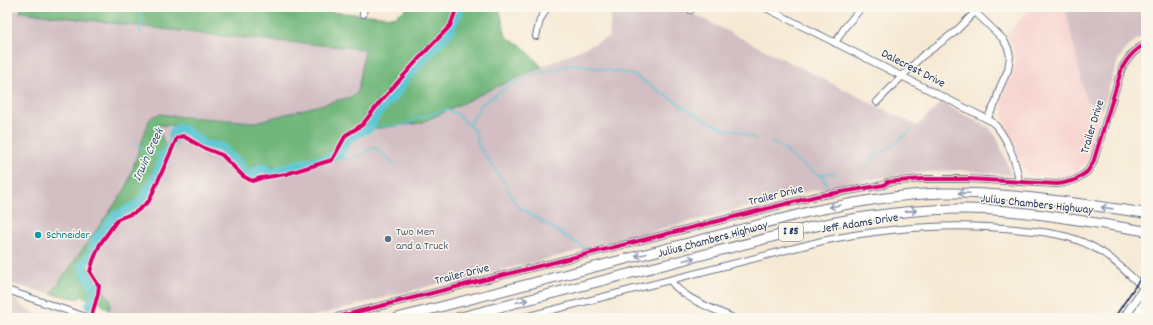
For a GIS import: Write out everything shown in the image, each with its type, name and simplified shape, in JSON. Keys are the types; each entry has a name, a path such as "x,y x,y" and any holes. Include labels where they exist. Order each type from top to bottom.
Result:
{"highway":[{"name":"Julius Chambers Highway","path":"397,318 808,212 871,200 942,193 992,194 1031,197 1146,213"},
{"name":"Julius Chambers Highway","path":"457,318 811,227 881,214 943,210 1006,211 1146,231"}],"main road":[{"path":"1124,318 1145,288"},
{"path":"1134,318 1146,301"}],"street":[{"path":"363,14 364,7"},
{"path":"536,36 540,20 547,7"},
{"path":"835,42 845,27 862,7"},
{"path":"970,7 1003,39 1010,56 1008,70 1000,87 995,104 987,119"},
{"path":"877,102 921,57 955,32 980,7"},
{"name":"Dalecrest Drive","path":"768,8 995,124 1004,136 1015,164 1018,181"},
{"name":"Trailer Drive","path":"333,318 817,196 884,184 887,182 967,178 1064,183 1075,180 1087,172 1093,163 1122,68 1130,55 1146,44"},
{"name":"Jeff Adams Drive","path":"521,318 838,238 914,227 972,226 1033,231 1066,236 1088,244 1105,254 1145,288"},
{"path":"670,280 676,288 687,296 733,318"},
{"path":"7,290 88,318"}],"shaded area":[{"path":"612,7 679,7 917,126 941,103 990,128 998,140 1011,175 960,170 908,173 805,192 543,260 457,281 456,279 307,318 117,318 109,311 111,301 85,263 93,253 96,238 114,218 135,207 150,187 160,158 167,150 156,125 180,126 201,143 215,142 225,147 250,173 255,164 277,168 330,155 350,135 371,121 370,129 494,88 609,37"},
{"path":"1032,7 1065,7 1086,101 1102,110 1087,161 1079,170 1069,176 1061,178 1033,176 1028,173 1023,167 1004,121 1002,101 1006,86 1013,72 1015,61 1013,47 1006,35"},
{"path":"1065,7 1146,7 1146,35 1136,40 1128,47 1118,60 1102,110 1086,101"},
{"path":"7,9 20,10 20,12 212,35 386,51 377,91 256,122 160,114 149,120 126,188 51,294 7,283"},
{"path":"7,297 21,302 20,305 43,318 7,318"}],"green space":[{"path":"21,7 267,7 394,17 410,7 499,7 506,37 521,45 542,67 421,123 370,129 370,121 350,135 330,155 277,168 255,164 251,174 225,147 215,142 201,143 180,126 157,125 167,150 160,158 150,187 135,207 114,218 96,238 93,253 85,263 111,301 109,311 98,301 80,296 79,299 51,294 126,188 149,120 153,116 160,114 256,122 354,96 358,91 365,49 212,35 20,12"}],"waterway":[{"path":"135,7 139,11 143,20 140,27 140,34"},
{"name":"Irwin Creek","path":"89,305 94,298 95,288 83,270 84,263 92,253 95,241 115,216 140,203 160,168 163,157 173,142 173,133 175,130 179,128 185,130 193,135 202,144 221,147 239,163 244,173 248,176 252,176 262,167 274,173 298,164 339,155 348,139 371,127 373,120 381,109 394,96 407,77 450,31 461,7"},
{"path":"469,126 481,105 512,83 529,76 574,64 634,75 703,119 728,130 736,130 755,139"},
{"path":"371,127 403,125 416,119 447,110 456,113 475,131 479,147 504,182 517,206 586,249"},
{"path":"868,169 869,160 889,148 912,129"},
{"path":"771,143 782,147 790,156 816,174 837,174"},
{"path":"135,144 163,157"},
{"path":"339,155 339,158 353,158 361,155 373,147 380,151 397,167"},
{"path":"821,175 827,184"}],"railway":[{"path":"1114,318 1146,270"}],"cycle path":[{"path":"91,318 99,286 90,272 100,244 118,219 136,212 149,201 177,138 183,136 204,148 222,155 243,176 252,181 286,174 332,160 346,135 362,125 381,101 450,26 457,7"},
{"path":"333,318 817,196 884,185 887,182 923,179 967,179 1057,184 1075,180 1087,172 1093,163 1122,68 1132,54 1138,48 1146,44"}],"place":[{"name":"Schneider","path":"38,235"},
{"name":"Two Men and a Truck","path":"388,239"}]}
